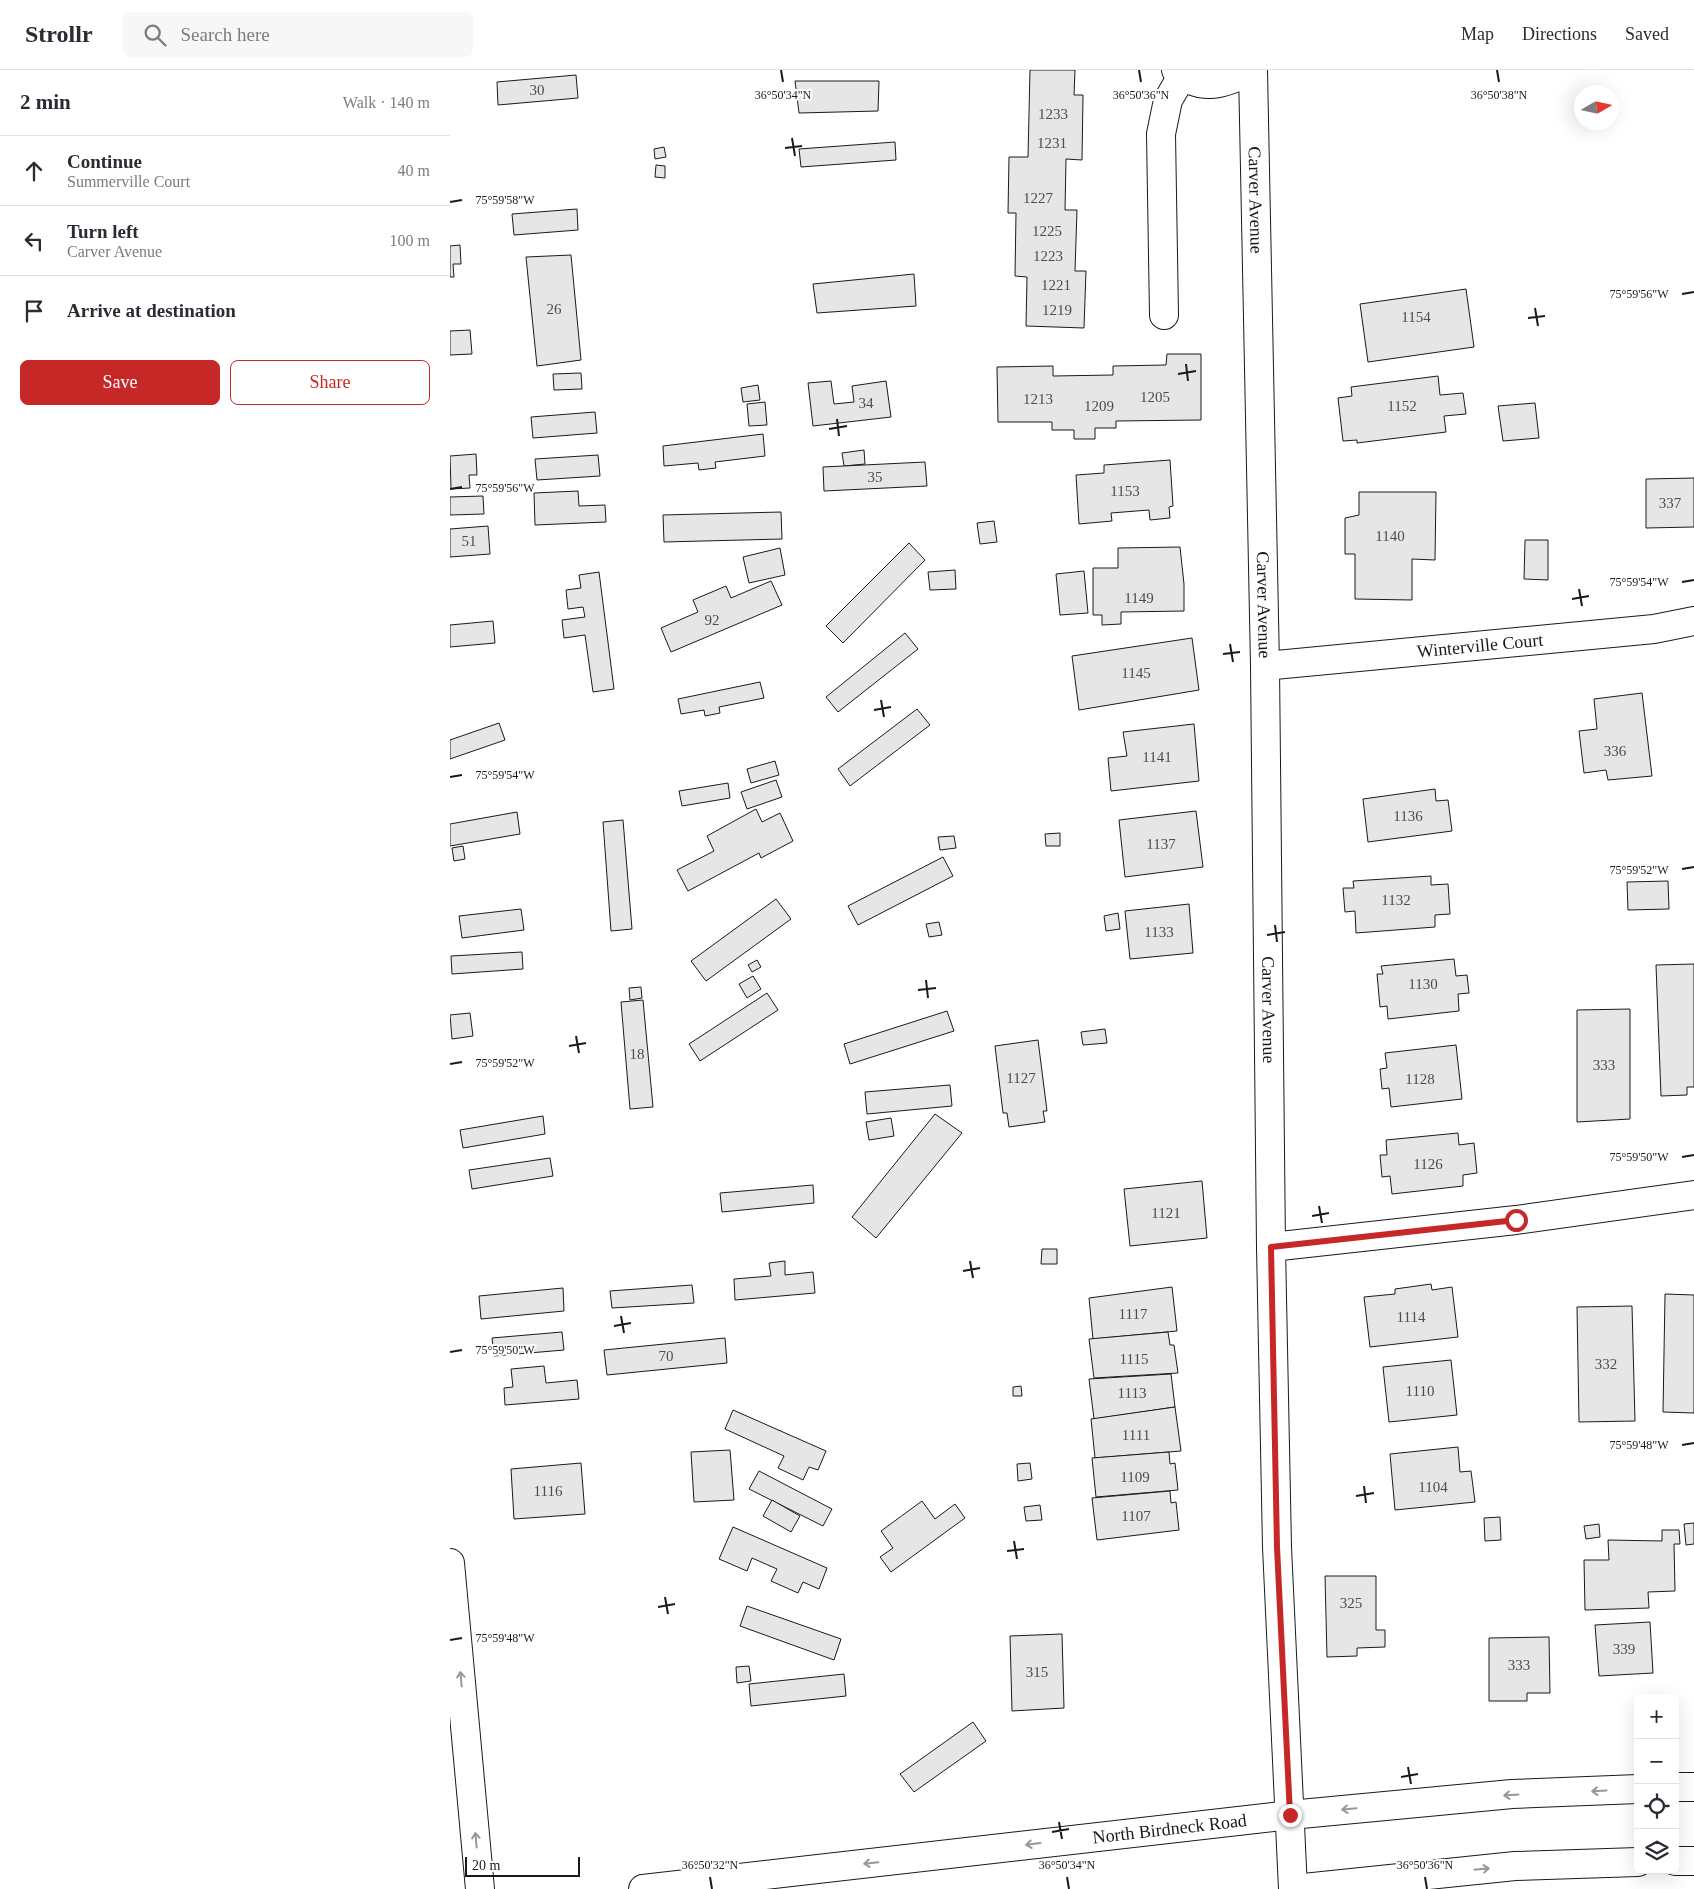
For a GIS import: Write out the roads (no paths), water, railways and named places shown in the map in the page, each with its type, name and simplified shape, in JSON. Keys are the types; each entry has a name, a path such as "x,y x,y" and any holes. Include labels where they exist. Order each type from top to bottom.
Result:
{"street":[{"path":"1164,315 1161,134 1168,100 1179,73 1193,82 1208,84 1232,81 1252,70"},
{"name":"Carver Avenue","path":"1252,70 1265,666 1271,1247 1277,1547 1294,1889"},
{"name":"Winterville Court","path":"1265,666 1654,629 1694,621"},
{"path":"1271,1247 1516,1220 1694,1195"},
{"path":"450,1563 480,1889"},
{"path":"1679,1787 1694,1787"},
{"name":"North Birdneck Road","path":"643,1889 1290,1815 1512,1794 1634,1789"},
{"path":"1679,1861 1694,1861"},
{"path":"1294,1889 1515,1866 1634,1862"}]}
